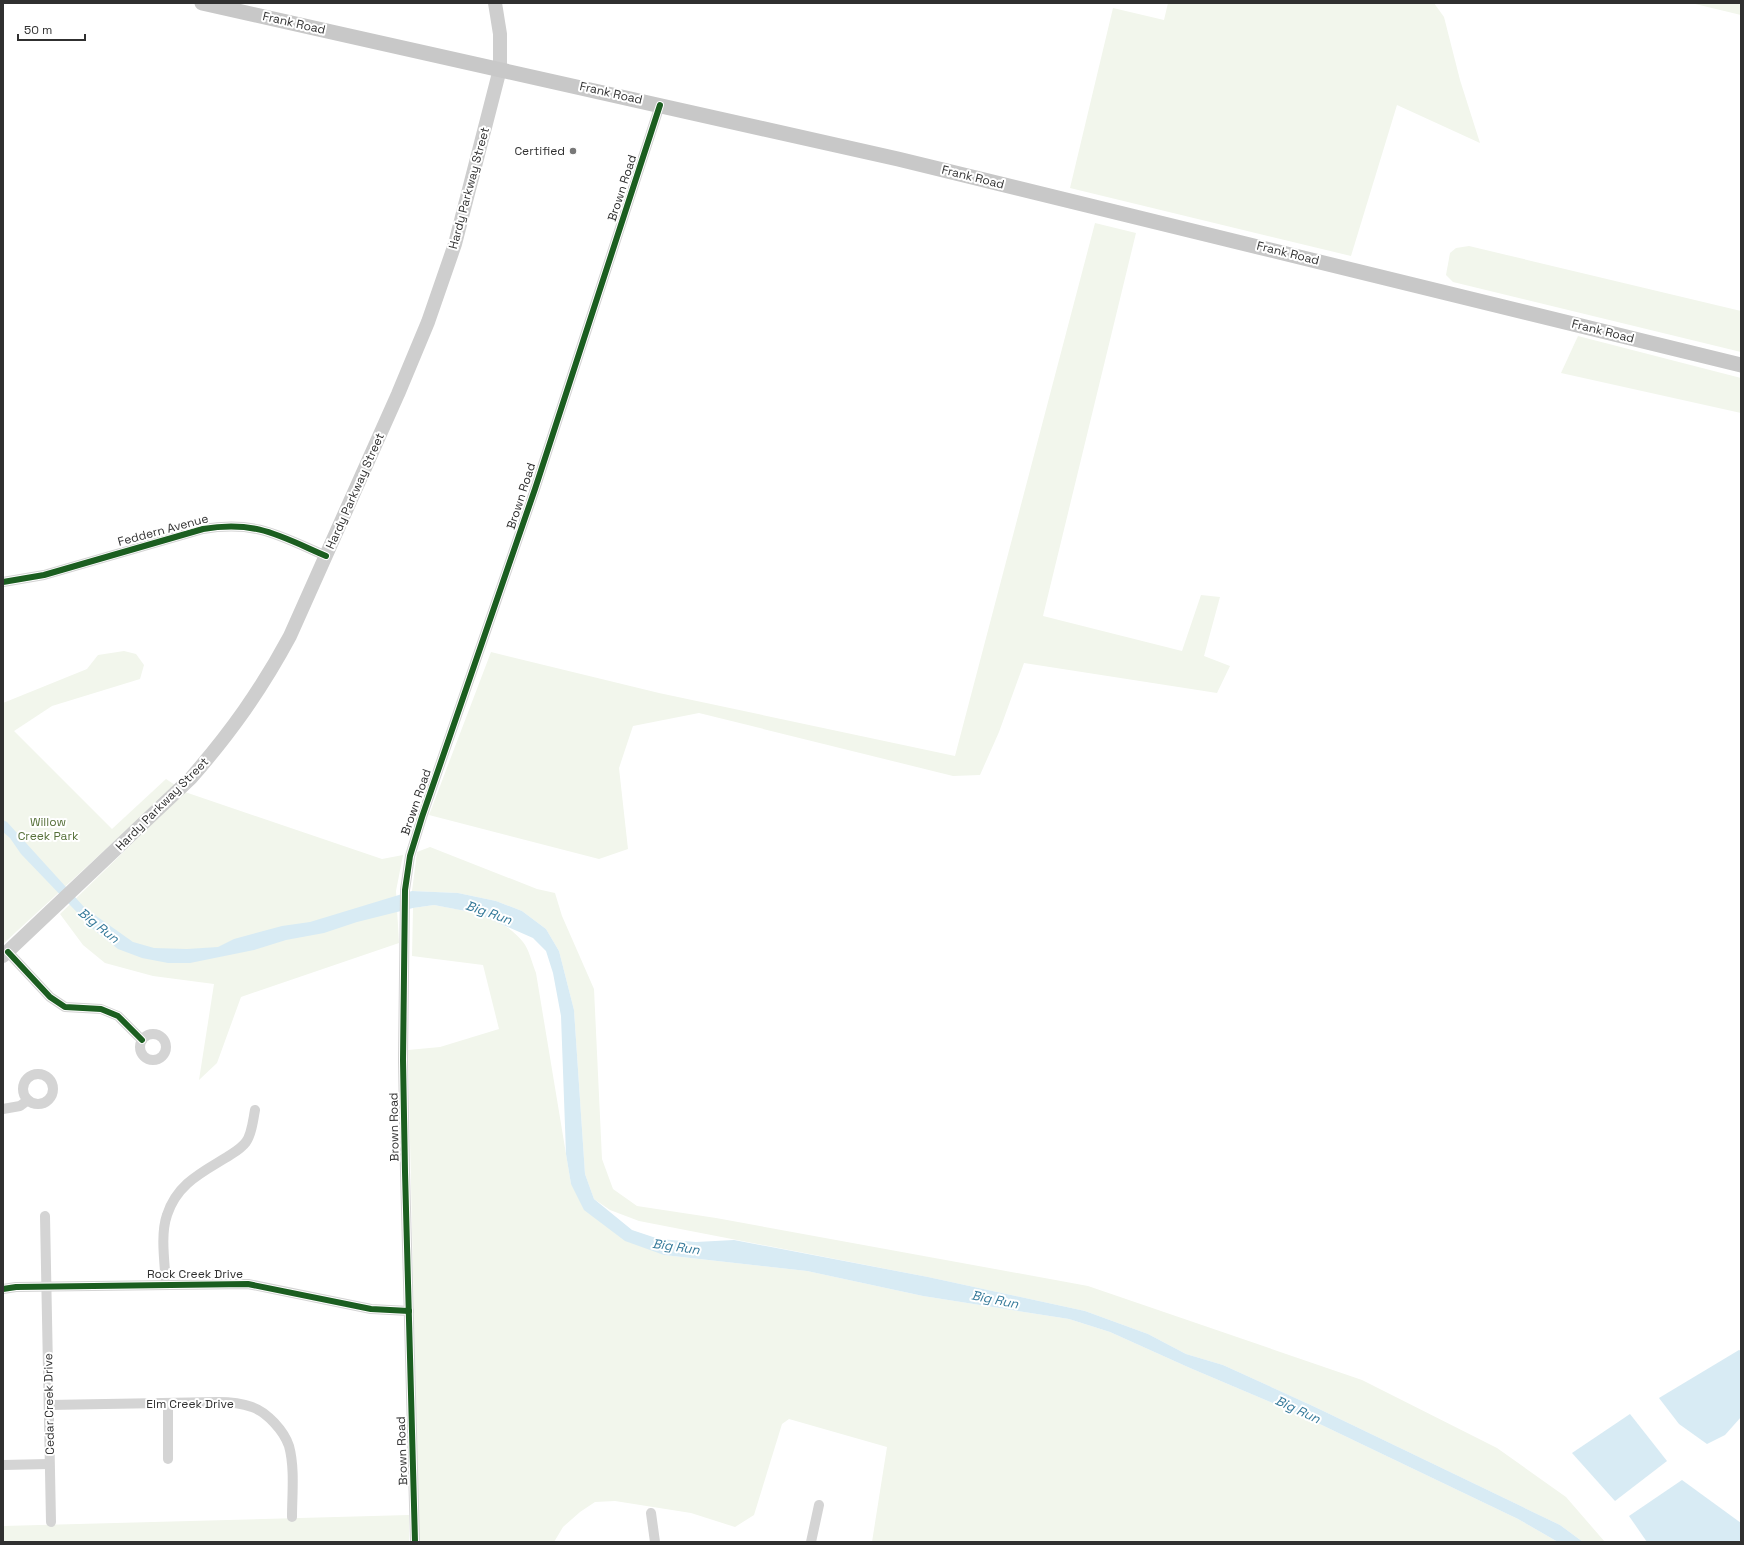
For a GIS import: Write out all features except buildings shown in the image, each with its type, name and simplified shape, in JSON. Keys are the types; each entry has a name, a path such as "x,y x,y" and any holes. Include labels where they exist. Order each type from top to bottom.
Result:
{"main road":[{"name":"Frank Road","path":"202,3 500,68 920,164 1741,365"},
{"path":"495,3 500,34 500,68"},
{"name":"Hardy Parkway Street","path":"5,954 174,795 212,754 231,730 250,705 275,665 305,604 398,394 428,322 464,212 500,68"}],"street":[{"name":"Brown Road","path":"415,1542 403,1060 405,890 410,856 535,489 660,105"},
{"name":"Feddern Avenue","path":"3,582 44,575 203,529 220,526 238,525 272,532 326,556"},
{"path":"5,954 50,997 65,1007 102,1009 118,1016 142,1040"},
{"path":"3,1109 20,1106 28,1100"},
{"path":"166,1285 164,1231 166,1216 171,1202 179,1190 190,1180 237,1150 246,1142 251,1132 255,1110"},
{"name":"Cedar Creek Drive","path":"45,1216 51,1522"},
{"name":"Rock Creek Drive","path":"3,1289 16,1287 248,1284 372,1309 409,1311"},
{"path":"168,1403 168,1459"},
{"name":"Elm Creek Drive","path":"49,1405 236,1403 254,1407 281,1430 289,1446 292,1464 292,1517"},
{"path":"3,1465 50,1464"},
{"path":"811,1542 819,1505"},
{"path":"651,1512 655,1542"}],"green space":[{"path":"1168,3 1434,3 1444,17 1460,80 1480,143 1397,105 1351,256 1070,188 1113,8 1164,20"},
{"path":"1691,3 1741,3 1741,15"},
{"path":"1095,223 1136,233 1043,616 1182,651 1201,595 1220,597 1204,656 1230,666 1217,693 1024,663 999,732 980,775 953,776 699,713 633,726 619,768 628,849 599,859 429,815 491,652 659,693 955,756"},
{"path":"1469,246 1741,311 1741,352 1453,282 1446,275 1450,253 1456,248"},
{"path":"1578,336 1741,378 1741,413 1561,373"},
{"name":"Willow Creek Park","path":"124,651 136,654 144,665 140,679 52,706 14,731 112,829 166,779 175,785 3,944 3,703 87,669 98,655"},
{"path":"185,792 382,859 403,855 396,891 399,943 241,997 217,1063 199,1080 214,984 153,976 105,963 83,945 60,914"},
{"path":"430,847 537,889 555,893 562,916 594,989 602,1159 613,1189 637,1206 716,1218 1088,1286 1362,1380 1497,1448 1566,1497 1605,1542 1583,1542 1560,1525 1315,1407 1223,1365 1186,1354 1148,1334 1085,1311 928,1277 639,1221 610,1210 594,1199 585,1174 574,1010 559,951 546,929 522,911 496,901 458,893 412,891 417,852"},
{"path":"434,905 470,912 494,920 514,933 525,945 536,973 571,1184 664,1255 807,1271 923,1296 1069,1319 1110,1332 1303,1416 1518,1519 1558,1542 872,1542 887,1447 789,1419 782,1424 754,1515 735,1527 691,1513 615,1501 595,1502 580,1512 563,1527 554,1542 419,1542 408,1050 440,1047 499,1029 483,965 412,956 413,908"},
{"path":"409,1515 409,1542 3,1542 3,1526"}],"water":[{"name":"Big Run","path":"3,820 7,822 85,908 133,942 154,948 187,949 218,947 234,939 282,926 310,922 412,891 458,893 496,901 522,911 546,929 559,951 574,1010 585,1174 594,1199 632,1230 659,1239 696,1242 734,1240 928,1277 1085,1311 1148,1334 1186,1354 1223,1365 1315,1407 1560,1525 1583,1542 1558,1542 1518,1519 1303,1416 1110,1332 1069,1319 923,1296 807,1271 664,1255 625,1241 584,1210 571,1184 566,1154 561,1016 553,973 546,951 533,938 476,913 434,905 413,908 357,922 324,933 286,940 254,950 190,963 168,963 142,958 118,949 94,930 21,854 10,838 3,832"},
{"path":"1739,1350 1741,1351 1741,1417 1725,1435 1707,1444 1679,1424 1659,1398"},
{"path":"1630,1414 1667,1461 1615,1501 1572,1453"},
{"path":"1682,1480 1741,1523 1741,1539 1739,1542 1647,1542 1629,1516"}],"cycle path":[{"path":"415,1542 403,1060 405,890 410,856 422,817 535,489 660,105"},
{"path":"3,582 44,575 203,529 222,527 253,528 281,536 326,556"},
{"path":"8,952 50,997 65,1007 101,1009 118,1016 142,1040"},
{"path":"3,1289 16,1287 248,1284 371,1309 409,1311"}],"place":[{"name":"Certified","path":"573,151"}]}
